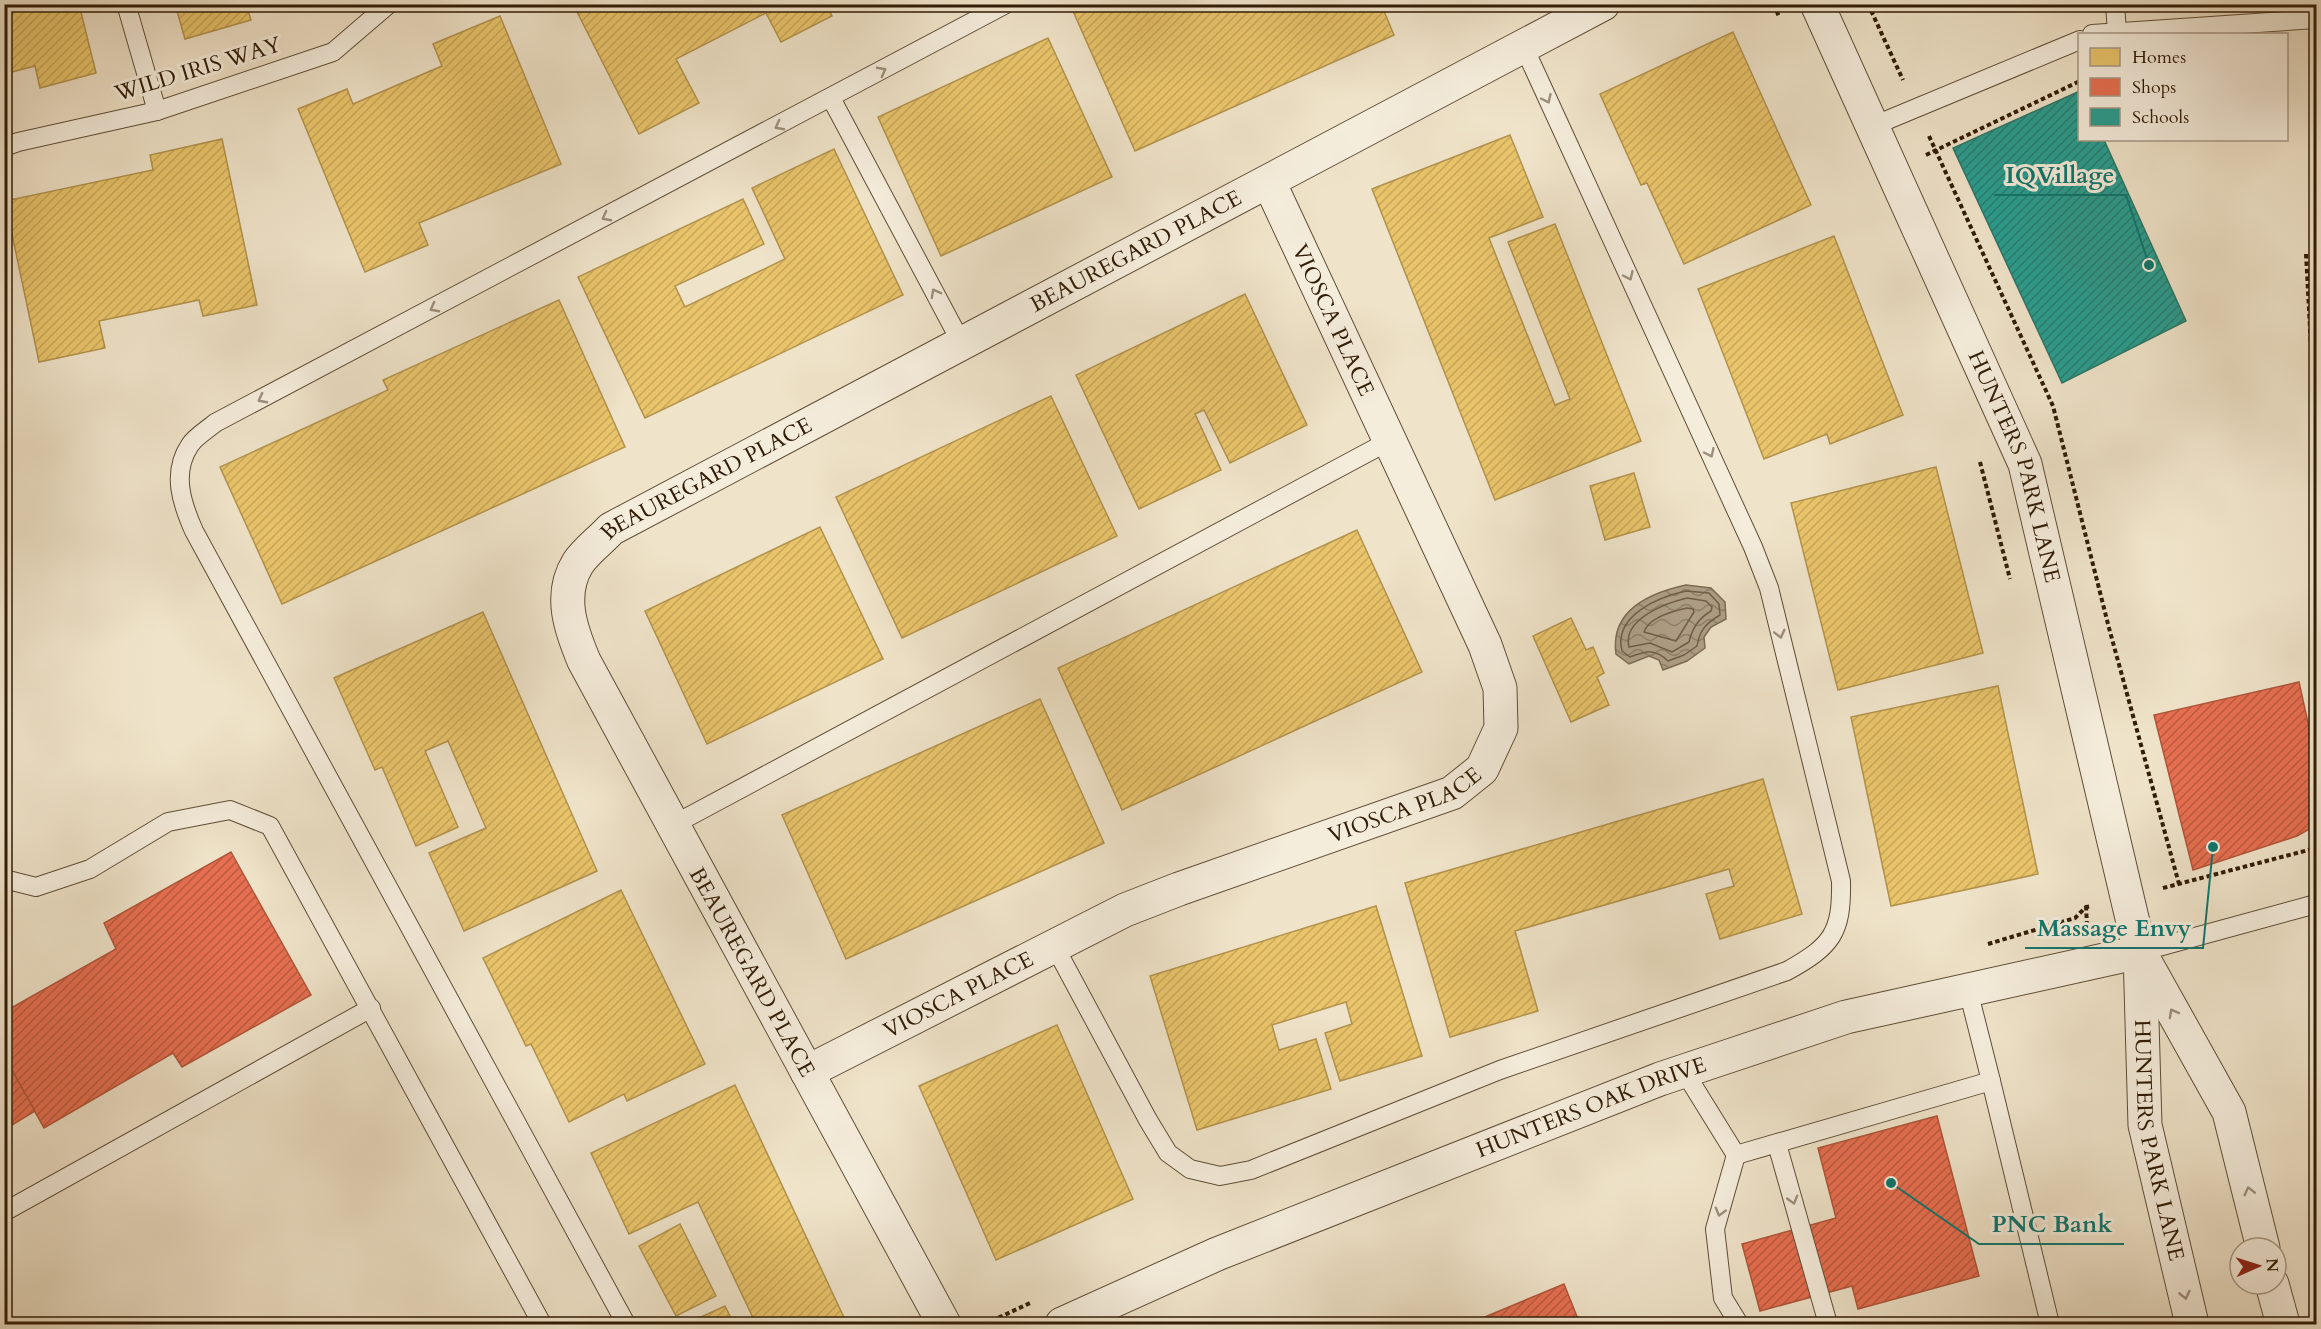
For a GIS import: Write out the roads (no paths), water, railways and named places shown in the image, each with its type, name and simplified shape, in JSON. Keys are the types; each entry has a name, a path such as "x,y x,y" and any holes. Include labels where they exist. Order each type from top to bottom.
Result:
{"street":[{"name":"BEAUREGARD PLACE","path":"944,1324 584,661 569,625 567,596 578,563 611,530 1603,4"},
{"name":"HUNTERS PARK LANE","path":"1817,4 2025,464 2140,952 2145,1125 2192,1324"},
{"name":"VIOSCA PLACE","path":"807,1072 1125,910 1179,888 1452,794 1482,769 1501,728 1500,688 1485,645 1269,182"},
{"name":"HUNTERS PARK LANE","path":"2140,952 2229,1112 2260,1236"},
{"name":"HUNTERS OAK DRIVE","path":"1062,1324 1217,1254 1412,1175 1683,1071 1846,1017 2140,952"},
{"path":"2275,1296 2283,1324"}],"lane":[{"path":"126,4 157,111"},
{"name":"WILD IRIS WAY","path":"4,147 157,111 333,52 389,4"},
{"path":"626,1324 194,531 180,498 180,471 190,445 215,423 1006,4"},
{"path":"2115,4 2117,32"},
{"path":"2104,33 2316,19"},
{"path":"1873,126 2078,40"},
{"path":"1055,947 1168,1153 1190,1169 1220,1176 1251,1170 1500,1070 1787,971 1812,957 1833,937 1842,911 1841,880 1769,588 1753,547 1523,45"},
{"path":"831,98 962,344"},
{"path":"673,825 1389,441"},
{"path":"4,879 36,887 90,869 168,822 230,810 270,826 542,1324"},
{"path":"2140,952 2316,904"},
{"path":"1968,990 2050,1324"},
{"path":"4,1212 371,1008"},
{"path":"1683,1071 1736,1155 1715,1229 1723,1298 1739,1324"},
{"path":"1736,1155 1991,1081"},
{"path":"1777,1144 1828,1324"}],"water":[{"path":"1686,585 1711,588 1725,602 1726,619 1711,627 1704,637 1705,648 1687,661 1663,670 1659,660 1649,656 1629,664 1616,654 1619,626 1635,606 1659,593"}],"place":[{"name":"IQVillage","path":"2149,265"},
{"name":"Massage Envy","path":"2213,847"},
{"name":"PNC Bank","path":"1891,1183"}]}
